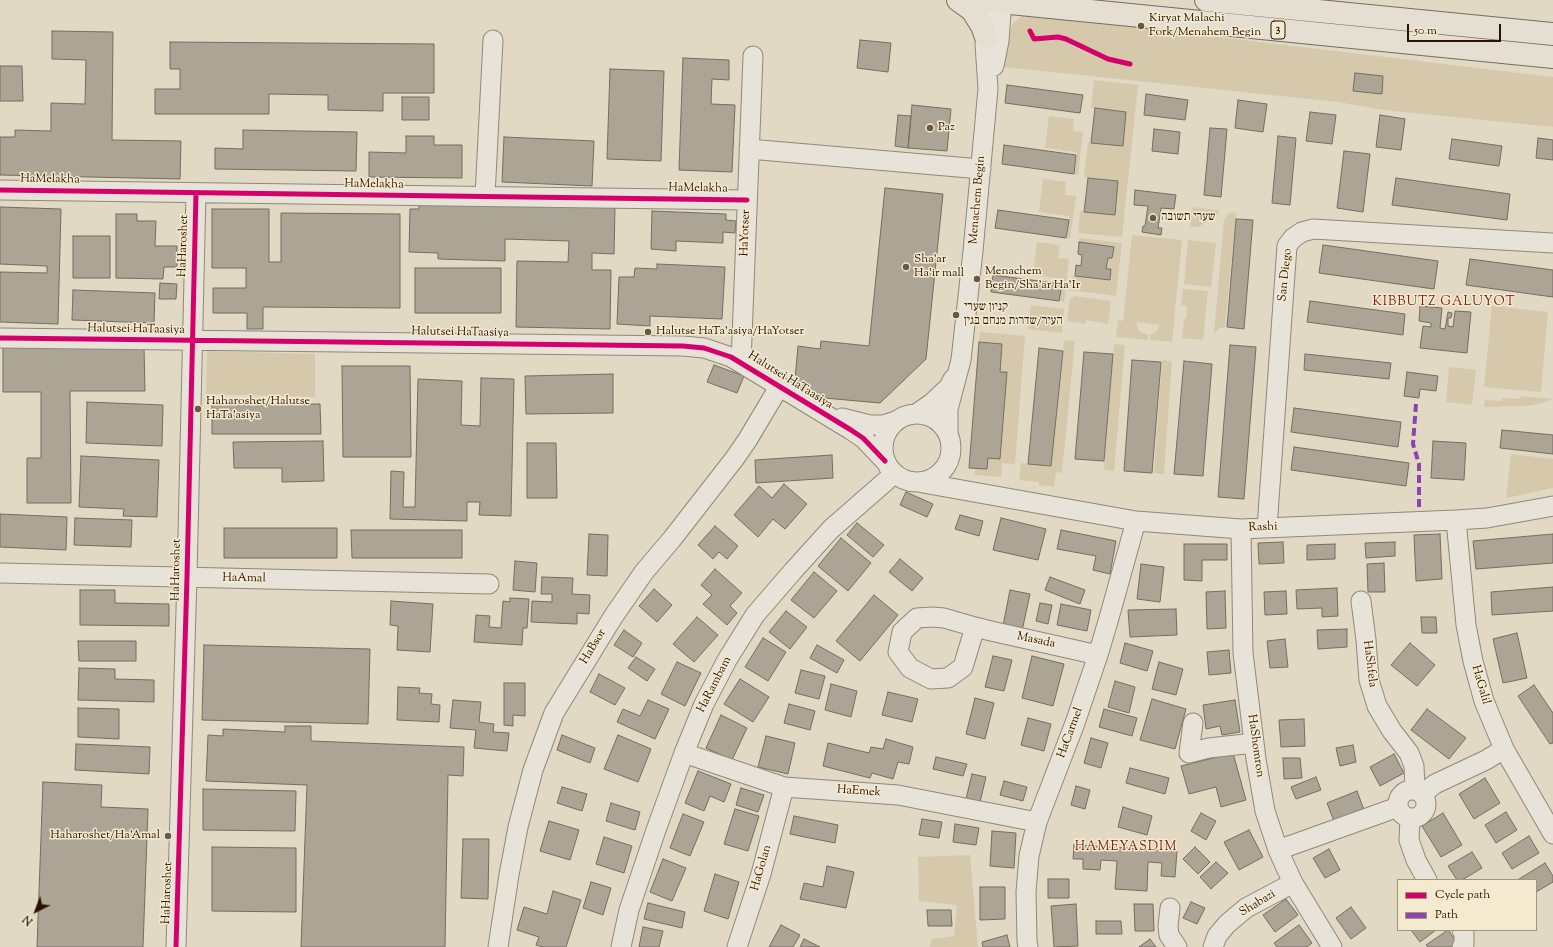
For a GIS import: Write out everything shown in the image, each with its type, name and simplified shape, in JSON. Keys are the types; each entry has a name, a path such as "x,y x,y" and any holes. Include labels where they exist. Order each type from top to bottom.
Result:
{"highway":[{"path":"958,0 972,10 982,26 986,37"},
{"name":"3","path":"1206,0 1553,34"},
{"name":"3","path":"993,1 1553,57"}],"street":[{"name":"Menachem Begin","path":"948,433 948,409 961,360 981,169 988,89 986,37 993,1"},
{"name":"Menachem Begin","path":"988,89 998,47 993,1"},
{"path":"486,196 493,40"},
{"name":"HaYotser","path":"741,363 753,56"},
{"path":"749,149 981,169"},
{"name":"HaMelakha","path":"0,190 747,200"},
{"name":"HaHaroshet","path":"176,947 187,578 196,193"},
{"name":"San Diego","path":"1267,528 1287,246 1293,238 1302,232 1312,229 1553,243"},
{"name":"Halutsei HaTaasiya","path":"0,338 683,346 704,348 719,352 741,363 863,438 890,468"},
{"name":"Menachem Begin","path":"916,414 932,403 949,386 958,370 961,360"},
{"name":"HaBsor","path":"498,947 518,827 533,770 554,713 613,617 644,572 672,539 735,458 779,387"},
{"name":"Halutsei HaTaasiya","path":"820,412 870,425 883,426 896,421"},
{"path":"916,414 932,417 944,427 948,433 951,443 952,453 948,464 942,473 923,483 912,483 903,480 890,468 883,452 884,439 890,427 896,421 906,416 916,414"},
{"name":"Rashi","path":"952,453 954,473 962,484 974,492"},
{"name":"HaRambam","path":"620,947 629,910 684,753 704,704 727,660 755,615 831,529 890,468"},
{"name":"Rashi","path":"923,483 1136,521 1241,529 1487,518 1553,506"},
{"name":"HaGalil","path":"1456,520 1466,625 1473,661 1484,701 1504,749 1553,834"},
{"name":"HaCarmel","path":"1028,947 1026,892 1029,856 1037,822 1075,723 1110,618 1136,521"},
{"name":"HaShomron","path":"1241,529 1243,653 1254,743 1265,811 1278,850 1293,884 1332,947"},
{"name":"HaAmal","path":"0,573 489,584"},
{"name":"HaShfela","path":"1361,601 1369,680 1377,706 1392,731 1409,753 1413,763 1419,792"},
{"name":"Masada","path":"975,627 1098,654"},
{"path":"1193,723 1189,753 1209,748 1254,743"},
{"path":"1426,879 1416,860 1409,840 1404,813 1397,803 1400,795 1406,790 1419,792 1486,760 1504,749"},
{"name":"HaEmek","path":"684,753 784,787 898,795 1037,822"},
{"name":"HaShfela","path":"1413,763 1426,775 1442,781"},
{"name":"HaGolan","path":"737,947 762,874 784,787"},
{"path":"1278,850 1404,813 1419,816 1424,810 1426,802 1419,792"},
{"name":"Shabazi","path":"1213,947 1217,936 1227,924 1246,908 1293,884"},
{"path":"1170,908 1168,926 1169,935 1177,947"},
{"path":"1462,947 1464,944 1463,931"}],"shaded area":[{"path":"1025,14 1553,77 1553,127 1384,110 1338,102 1004,67 1007,42 1013,23"},
{"path":"1094,80 1138,85 1122,237 1078,233 1080,211 1115,215 1118,181 1084,177 1088,142 1123,146 1126,112 1091,108"},
{"path":"1049,116 1074,119 1073,131 1083,132 1078,175 1074,174 1077,152 1045,148"},
{"path":"1043,179 1066,182 1065,195 1076,196 1070,239 1066,238 1069,216 1039,212"},
{"path":"1192,207 1218,210 1219,214 1198,227 1190,227"},
{"path":"1230,212 1236,213 1225,327 1220,328 1214,333 1224,220"},
{"path":"1132,235 1182,240 1172,342 1150,340 1150,335 1156,332 1160,325 1136,322 1139,331 1148,335 1148,340 1116,337 1118,320 1123,321"},
{"path":"1080,238 1122,243 1116,296 1070,290 1072,276 1110,280 1111,269 1106,269 1108,258 1112,258 1113,247 1079,242"},
{"path":"1188,240 1216,243 1211,287 1184,284"},
{"path":"1037,242 1060,245 1058,258 1069,259 1064,302 1059,301 1062,279 1033,275"},
{"path":"1183,289 1208,291 1203,340 1182,338 1187,306 1181,305"},
{"path":"1075,296 1111,301 1108,324 1086,320 1086,324 1067,321 1070,299"},
{"path":"1031,305 1064,309 1062,333 1028,329"},
{"path":"1492,306 1548,312 1541,392 1484,387"},
{"path":"980,332 1025,336 1015,464 1002,463 1001,477 975,475 975,468 987,469 988,458 1000,459 1007,373 1000,372 1002,344 979,342"},
{"path":"1064,340 1075,341 1062,473 1056,472 1054,487 1039,485 1039,482 1019,480 1021,463 1051,466"},
{"path":"1114,344 1125,345 1114,471 1104,470"},
{"path":"207,351 315,354 315,397 206,394"},
{"path":"1162,360 1172,361 1164,474 1154,473"},
{"path":"1449,367 1476,370 1472,405 1446,402"},
{"path":"1521,396 1553,399 1527,406 1484,407 1485,400 1501,401 1502,398 1520,399"},
{"path":"1511,454 1553,459 1553,488 1506,498"},
{"path":"970,855 978,947 930,947 932,939 954,936 957,905 919,901 918,857"}],"building":[{"path":"52,31 113,32 112,140 181,141 180,179 0,175 0,137 15,137 15,130 51,131 51,103 85,104 86,60 52,59"},
{"path":"860,40 891,43 888,72 857,68"},
{"path":"170,42 434,44 434,93 383,93 383,111 328,110 328,95 269,94 269,114 155,114 155,89 180,89 180,69 170,69"},
{"path":"683,58 729,60 729,80 712,79 711,104 735,105 732,172 679,170"},
{"path":"0,66 22,66 23,101 0,101"},
{"path":"610,69 664,71 661,161 607,159"},
{"path":"1355,73 1383,76 1382,94 1353,91"},
{"path":"1007,85 1083,95 1080,113 1005,103"},
{"path":"1146,94 1188,100 1185,120 1144,115"},
{"path":"402,97 429,97 429,120 402,120"},
{"path":"1238,100 1267,104 1263,132 1235,128"},
{"path":"912,105 951,109 947,151 908,148"},
{"path":"1095,108 1126,112 1123,146 1091,143"},
{"path":"1310,112 1336,115 1332,144 1306,141"},
{"path":"898,115 911,116 908,148 895,146"},
{"path":"1380,115 1405,119 1401,150 1376,147"},
{"path":"1210,128 1227,129 1221,197 1204,195"},
{"path":"1154,129 1180,132 1178,154 1152,151"},
{"path":"243,130 357,132 356,171 215,169 215,148 243,149"},
{"path":"406,136 434,136 434,145 462,145 462,178 369,177 369,152 406,153"},
{"path":"1278,136 1296,138 1290,205 1272,203"},
{"path":"504,137 594,141 592,186 502,182"},
{"path":"1538,138 1553,140 1553,160 1536,158"},
{"path":"1452,139 1502,146 1499,166 1449,159"},
{"path":"1004,145 1076,155 1074,174 1002,164"},
{"path":"1344,151 1370,154 1363,212 1337,208"},
{"path":"1088,178 1118,181 1115,215 1084,212"},
{"path":"1396,178 1510,194 1507,220 1392,205"},
{"name":"Sha'ar Ha'ir mall","path":"885,188 943,194 926,359 880,403 813,397 814,392 794,390 798,346 820,349 821,341 869,346"},
{"name":"שערי תשובה","path":"1135,190 1176,195 1174,209 1161,208 1158,228 1162,228 1161,235 1142,232 1143,226 1145,226 1148,206 1134,205"},
{"path":"419,203 615,208 614,254 592,253 592,270 611,270 610,329 516,327 517,261 568,262 569,241 505,239 505,261 438,259 438,253 409,252 410,209 419,209"},
{"path":"0,207 61,209 58,324 0,322 0,272 47,273 47,266 0,264"},
{"path":"212,209 269,209 269,262 281,262 281,213 400,214 400,308 263,307 263,329 247,329 247,313 213,313 213,288 246,288 246,268 212,268"},
{"path":"998,210 1069,220 1066,238 995,228"},
{"path":"652,211 726,214 726,220 736,221 735,233 723,232 723,243 676,241 676,251 651,249"},
{"path":"116,214 137,214 137,221 156,221 155,246 177,246 177,267 164,267 163,279 116,278"},
{"path":"1236,219 1253,220 1244,329 1227,327"},
{"path":"73,236 110,236 110,278 73,278"},
{"path":"1079,242 1114,247 1112,258 1108,258 1106,269 1111,269 1110,280 1075,276 1076,265 1081,266 1082,255 1078,254"},
{"path":"1323,245 1438,261 1434,289 1319,273"},
{"path":"1470,259 1553,270 1553,297 1466,285"},
{"path":"657,264 725,267 722,319 650,316 650,326 617,324 619,277 634,277 635,268 657,269"},
{"path":"415,268 501,268 501,313 415,313"},
{"path":"993,275 1062,284 1059,301 991,292"},
{"path":"160,283 177,284 176,299 159,299"},
{"path":"73,290 155,293 154,323 72,320"},
{"path":"1310,301 1405,314 1403,335 1307,322"},
{"path":"1420,306 1442,308 1440,328 1445,329 1448,312 1452,313 1451,318 1448,318 1448,326 1453,327 1455,311 1471,312 1467,353 1420,348 1423,326 1431,327 1431,323 1419,321"},
{"path":"979,342 1002,344 1000,372 1007,372 1000,459 988,458 987,469 969,468"},
{"path":"1230,345 1256,347 1244,499 1218,497"},
{"path":"3,347 144,347 145,391 70,391 71,503 27,503 27,458 41,458 41,392 3,392"},
{"path":"1039,348 1063,351 1051,466 1028,464"},
{"path":"1084,352 1113,354 1104,461 1075,459"},
{"path":"1305,354 1391,363 1389,379 1304,370"},
{"path":"1132,360 1161,362 1152,473 1124,471"},
{"path":"1184,361 1212,364 1203,476 1174,474"},
{"path":"714,365 744,376 737,393 707,382"},
{"path":"342,366 410,366 411,457 343,457"},
{"path":"1407,372 1438,376 1436,391 1420,389 1419,398 1404,396"},
{"path":"613,374 613,413 526,414 525,376"},
{"path":"481,378 514,379 511,516 479,515 480,502 467,502 467,521 390,519 391,471 404,472 403,507 415,507 418,379 462,381 461,425 480,426"},
{"path":"87,402 163,405 162,446 86,443"},
{"path":"212,404 320,404 321,434 212,434"},
{"path":"1294,408 1401,422 1398,447 1291,432"},
{"path":"1502,430 1553,435 1553,454 1500,448"},
{"path":"323,441 324,481 282,482 282,468 234,468 233,442"},
{"path":"1433,441 1466,443 1464,480 1431,478"},
{"path":"527,443 556,443 557,498 527,498"},
{"path":"1294,447 1409,463 1406,486 1291,470"},
{"path":"832,455 833,478 756,483 755,460"},
{"path":"81,456 159,460 157,517 123,516 124,509 79,507"},
{"path":"784,484 807,504 785,529 773,519 758,537 734,515 759,486 772,498"},
{"path":"906,492 933,504 927,517 900,505"},
{"path":"0,514 67,517 66,550 0,547"},
{"path":"960,515 983,521 979,536 955,529"},
{"path":"75,518 132,520 131,547 74,545"},
{"path":"1001,518 1046,529 1038,560 993,550"},
{"path":"857,523 884,545 873,557 847,535"},
{"path":"715,526 738,546 727,559 719,552 713,559 698,545"},
{"path":"224,528 337,528 337,558 224,558"},
{"path":"351,530 462,530 462,558 352,558"},
{"path":"1061,530 1116,541 1110,574 1093,570 1096,556 1057,549"},
{"path":"589,534 608,535 607,576 587,575"},
{"path":"1440,534 1442,579 1416,581 1414,535"},
{"path":"1553,534 1553,563 1476,569 1473,541"},
{"path":"841,538 871,563 848,591 818,566"},
{"path":"1283,542 1284,563 1259,564 1258,543"},
{"path":"1395,542 1395,556 1366,558 1365,543"},
{"path":"1184,544 1227,544 1227,560 1202,560 1202,581 1184,580"},
{"path":"1335,544 1335,559 1307,560 1307,545"},
{"path":"900,559 923,578 912,591 889,572"},
{"path":"515,561 537,563 535,592 513,590"},
{"path":"1384,563 1385,592 1368,592 1367,564"},
{"path":"1141,564 1164,567 1160,602 1137,599"},
{"path":"715,569 742,593 730,606 737,613 727,625 703,604 712,595 701,585"},
{"path":"814,572 837,591 814,618 791,600"},
{"path":"542,577 573,578 572,594 590,595 589,614 577,613 577,624 531,622 532,601 552,602 552,594 541,594"},
{"path":"1050,577 1085,590 1080,604 1045,590"},
{"path":"1553,587 1553,611 1492,615 1491,592"},
{"path":"1337,588 1338,616 1322,617 1322,608 1297,609 1296,590"},
{"path":"654,589 672,605 657,622 639,606"},
{"path":"80,590 115,590 115,603 169,604 169,626 80,625"},
{"path":"1010,590 1030,594 1022,631 1003,626"},
{"path":"1225,591 1226,628 1207,629 1206,592"},
{"path":"1286,591 1287,614 1265,615 1264,592"},
{"path":"874,595 898,615 860,661 836,641"},
{"path":"510,598 529,599 527,628 523,628 522,645 474,642 476,615 490,616 489,627 501,628 503,601 510,602"},
{"path":"391,601 433,604 430,652 397,650 398,626 390,625"},
{"path":"1040,603 1052,605 1048,624 1036,621"},
{"path":"1061,604 1091,610 1087,631 1057,625"},
{"path":"1176,609 1177,635 1130,637 1128,610"},
{"path":"786,611 807,627 790,649 769,632"},
{"path":"697,617 718,635 694,662 673,644"},
{"path":"1421,617 1436,617 1437,633 1422,633"},
{"path":"1347,629 1347,647 1318,649 1317,630"},
{"path":"624,630 642,643 633,657 614,645"},
{"path":"1517,633 1527,678 1503,683 1493,639"},
{"path":"763,638 786,652 768,681 745,667"},
{"path":"1285,639 1288,667 1270,668 1267,641"},
{"path":"78,641 136,641 136,661 79,661"},
{"path":"1125,643 1153,651 1147,671 1120,663"},
{"path":"1410,643 1435,665 1417,686 1391,665"},
{"path":"204,645 370,649 368,724 202,720"},
{"path":"817,645 844,660 837,673 810,658"},
{"path":"1229,650 1231,673 1209,675 1207,652"},
{"path":"993,656 1012,660 1004,691 985,687"},
{"path":"1032,656 1064,664 1053,706 1022,698"},
{"path":"636,657 655,669 647,681 628,668"},
{"path":"677,662 701,673 685,706 661,694"},
{"path":"1159,662 1183,669 1176,695 1152,689"},
{"path":"79,668 115,669 115,679 154,680 154,702 78,700"},
{"path":"801,670 825,676 819,699 795,693"},
{"path":"599,674 625,688 615,705 590,692"},
{"path":"740,679 769,697 753,722 724,704"},
{"path":"1115,681 1135,687 1129,713 1108,707"},
{"path":"504,683 525,683 525,716 513,715 513,726 504,725"},
{"path":"831,684 857,691 851,717 825,710"},
{"path":"1534,685 1553,713 1553,743 1550,744 1518,696"},
{"path":"398,687 420,688 419,693 432,694 431,704 440,705 439,722 397,720"},
{"path":"888,692 918,699 912,722 882,715"},
{"path":"975,698 994,703 985,739 966,734"},
{"path":"1152,699 1186,709 1175,749 1140,740"},
{"path":"453,700 481,702 479,722 494,724 493,732 509,733 507,751 474,748 476,730 450,728"},
{"path":"648,700 669,709 655,739 617,722 623,709 640,716"},
{"path":"1235,700 1240,732 1222,735 1220,726 1206,729 1203,705"},
{"path":"789,704 815,711 810,730 784,723"},
{"path":"78,708 119,709 119,739 78,737"},
{"path":"1104,709 1137,718 1132,736 1099,727"},
{"path":"1427,709 1466,738 1449,759 1411,730"},
{"path":"721,715 747,728 732,760 706,748"},
{"path":"1028,718 1051,724 1044,751 1021,745"},
{"path":"1304,719 1305,746 1281,747 1279,720"},
{"path":"285,726 311,726 311,741 464,747 463,776 448,775 445,947 301,947 307,785 206,781 208,735 223,736 223,729 285,732"},
{"path":"562,735 595,748 590,763 557,750"},
{"path":"618,735 651,749 638,782 604,769"},
{"path":"766,736 795,743 788,774 758,767"},
{"path":"1091,738 1108,743 1101,768 1084,763"},
{"path":"886,739 913,747 909,764 898,762 893,779 872,773 870,778 823,766 828,743 869,753 871,747 883,749"},
{"path":"76,744 150,747 149,774 75,770"},
{"path":"1353,745 1356,762 1340,766 1336,748"},
{"path":"1233,753 1246,800 1221,807 1216,787 1189,794 1181,766"},
{"path":"1394,754 1404,773 1380,786 1370,767"},
{"path":"936,757 967,764 963,776 933,769"},
{"path":"1283,758 1300,758 1302,778 1284,779"},
{"path":"1130,768 1169,778 1165,794 1126,783"},
{"path":"698,771 731,784 724,802 710,796 704,811 685,803"},
{"path":"972,774 986,777 980,802 966,799"},
{"path":"1316,777 1321,790 1296,799 1291,787"},
{"path":"1485,778 1500,803 1474,819 1459,794"},
{"path":"1004,781 1027,787 1023,801 1000,795"},
{"path":"43,782 102,785 101,807 148,809 143,947 37,947"},
{"path":"1076,786 1090,790 1085,809 1071,805"},
{"path":"562,787 587,794 582,811 557,803"},
{"path":"741,788 764,795 758,812 736,805"},
{"path":"203,789 296,791 295,831 203,830"},
{"path":"1357,791 1364,810 1334,821 1327,803"},
{"path":"611,803 640,812 635,830 606,821"},
{"path":"1123,807 1152,816 1147,835 1118,827"},
{"path":"735,809 759,816 748,851 724,844"},
{"path":"1506,812 1517,830 1496,843 1485,825"},
{"path":"1201,813 1216,821 1206,840 1191,831"},
{"path":"1443,813 1462,845 1441,857 1422,826"},
{"path":"683,814 704,822 690,856 670,848"},
{"path":"794,816 838,825 835,843 790,834"},
{"path":"922,819 942,822 939,838 919,835"},
{"path":"549,821 579,830 570,860 540,851"},
{"path":"955,824 979,828 976,845 953,842"},
{"path":"1249,830 1263,857 1239,870 1224,842"},
{"path":"992,831 1016,833 1014,868 990,866"},
{"path":"1529,836 1539,853 1512,869 1502,853"},
{"path":"604,837 632,846 624,873 596,864"},
{"path":"463,839 489,839 488,899 461,898"},
{"path":"1074,845 1177,851 1175,877 1161,876 1162,863 1148,862 1147,891 1115,889 1117,861 1101,860 1100,870 1083,869 1083,859 1073,859"},
{"path":"212,847 296,848 296,912 212,911"},
{"path":"1195,847 1210,862 1198,874 1183,859"},
{"path":"1329,849 1340,870 1325,878 1313,858"},
{"path":"1472,852 1482,868 1464,879 1456,879 1448,866"},
{"path":"663,859 686,868 672,901 650,892"},
{"path":"1216,862 1228,873 1211,889 1200,877"},
{"path":"1545,863 1553,876 1553,882 1537,891 1537,879 1519,879"},
{"path":"827,866 854,872 846,908 800,899 804,883 823,887"},
{"path":"715,874 739,882 728,919 704,911"},
{"path":"1048,879 1069,879 1069,898 1048,898"},
{"path":"591,882 611,888 603,915 583,908"},
{"path":"980,887 1005,887 1005,919 980,920"},
{"path":"553,891 581,900 566,947 543,947 536,945 539,937 517,930 524,907 547,914"},
{"path":"1286,899 1298,915 1275,932 1263,915"},
{"path":"1191,902 1205,908 1197,924 1183,918"},
{"path":"648,903 685,912 682,928 644,919"},
{"path":"1076,904 1078,946 1054,947 1051,906"},
{"path":"1134,904 1153,904 1154,931 1135,931"},
{"path":"1351,907 1366,928 1351,939 1336,918"},
{"path":"927,910 951,910 952,926 928,926"},
{"path":"1096,921 1121,921 1122,934 1096,934"},
{"path":"781,925 800,935 793,947 769,947"},
{"path":"1299,925 1312,943 1307,947 1277,947 1274,943"},
{"path":"643,927 663,931 659,947 639,947"},
{"path":"1412,931 1435,931 1420,942"},
{"path":"1447,931 1449,931 1458,944 1454,947 1428,947 1426,945"},
{"path":"1007,935 1010,947 983,947 982,942"},
{"path":"804,939 820,947 800,947"},
{"path":"1150,939 1156,947 1139,947"}],"marked path":[{"path":"1416,404 1413,444 1419,464 1419,508"}],"cycle path":[{"path":"1030,31 1034,39 1058,37 1066,39 1108,59 1130,64"},
{"path":"0,190 747,200"},
{"path":"176,947 196,193"},
{"path":"0,338 683,346 704,348 731,357 851,430 863,438 885,461"}],"place":[{"name":"Kiryat Malachi Fork/Menahem Begin","path":"1141,26"},
{"name":"Paz","path":"930,128"},
{"name":"שערי תשובה","path":"1153,218"},
{"name":"Sha'ar Ha'ir mall","path":"906,267"},
{"name":"Menachem Begin/Sha'ar Ha'Ir","path":"977,279"},
{"name":"קניון שערי העיר/שדרות מנחם בגין","path":"956,315"},
{"name":"Halutse HaTa'asiya/HaYotser","path":"648,332"},
{"name":"Haharoshet/Halutse HaTa'asiya","path":"198,409"},
{"name":"Haharoshet/Ha'Amal","path":"168,836"}],"district":[{"name":"KIBBUTZ GALUYOT","path":"1444,303"},
{"name":"HAMEYASDIM","path":"1126,848"}]}
